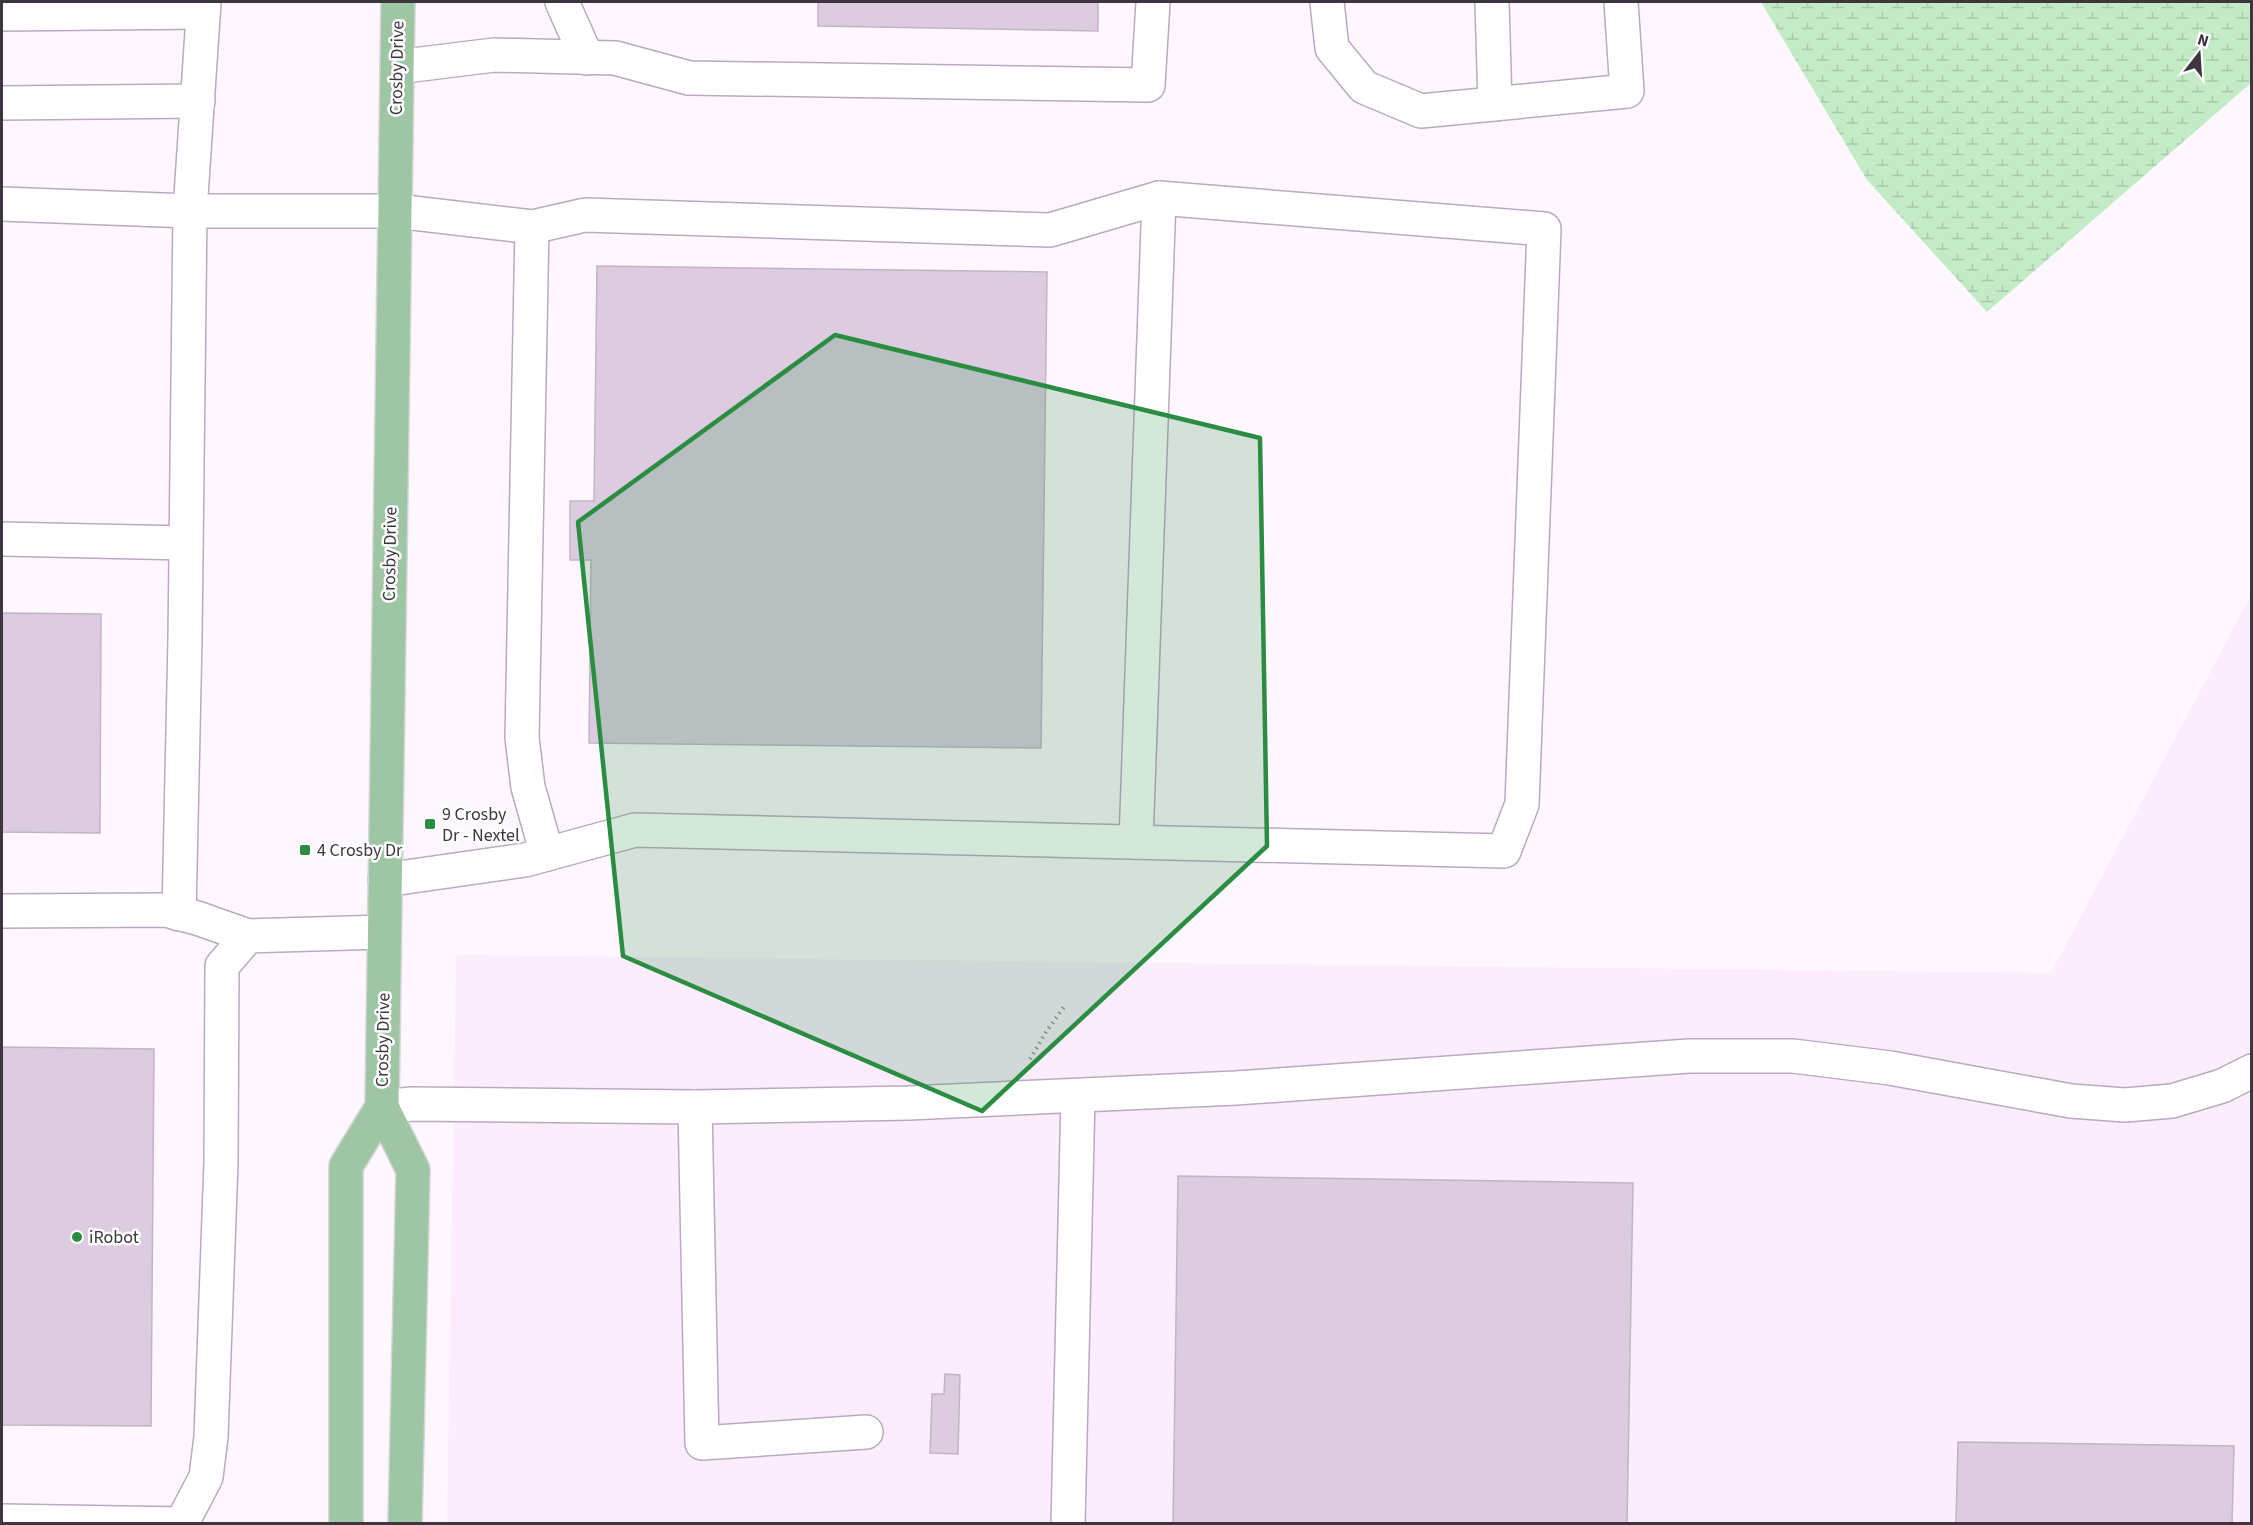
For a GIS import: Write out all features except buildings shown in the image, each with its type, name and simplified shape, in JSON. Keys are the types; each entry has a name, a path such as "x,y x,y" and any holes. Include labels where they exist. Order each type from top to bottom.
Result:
{"main road":[{"name":"Crosby Drive","path":"398,2 381,1107 413,1170 405,1524"},
{"name":"Crosby Drive","path":"346,1524 346,1166 381,1107"}],"lane":[{"path":"562,2 587,58"},
{"path":"397,67 494,55 615,58 689,78 1148,85 1153,2"},
{"path":"1327,2 1332,48 1364,87 1421,111 1627,91 1621,2"},
{"path":"1492,2 1495,104"},
{"path":"2,14 204,7 190,212 179,914"},
{"path":"2,103 198,101"},
{"path":"2,204 190,212 396,211 532,227 585,215 1050,230 1159,198 1544,229 1522,804 1504,851 635,830 525,860 385,880"},
{"path":"1136,842 1159,198"},
{"path":"532,227 522,738 528,787 548,855"},
{"path":"2,539 186,543"},
{"path":"2,911 166,910 248,936 384,932"},
{"path":"2,1521 182,1523 206,1477 211,1437 221,1162 222,966 248,936"},
{"path":"381,1107 424,1104 695,1107 909,1103 1236,1088 1689,1056 1793,1056 1890,1068 2070,1101 2125,1105 2172,1101 2222,1086 2252,1071"},
{"path":"1068,1524 1078,1096"},
{"path":"695,1107 702,1443 866,1432"}],"path":[{"path":"1027,1065 1066,1004"}],"highlighted area":[{"path":"835,335 1260,438 1267,846 982,1111 623,956 578,522"}],"shaded area":[{"path":"2251,595 2251,1523 447,1524 456,955 2051,973"}],"green space":[{"path":"1761,2 2251,2 2251,83 1987,312 1867,180"}],"place":[{"name":"9 Crosby Dr - Nextel","path":"430,824"},
{"name":"4 Crosby Dr","path":"305,850"},
{"name":"iRobot","path":"77,1237"}]}
